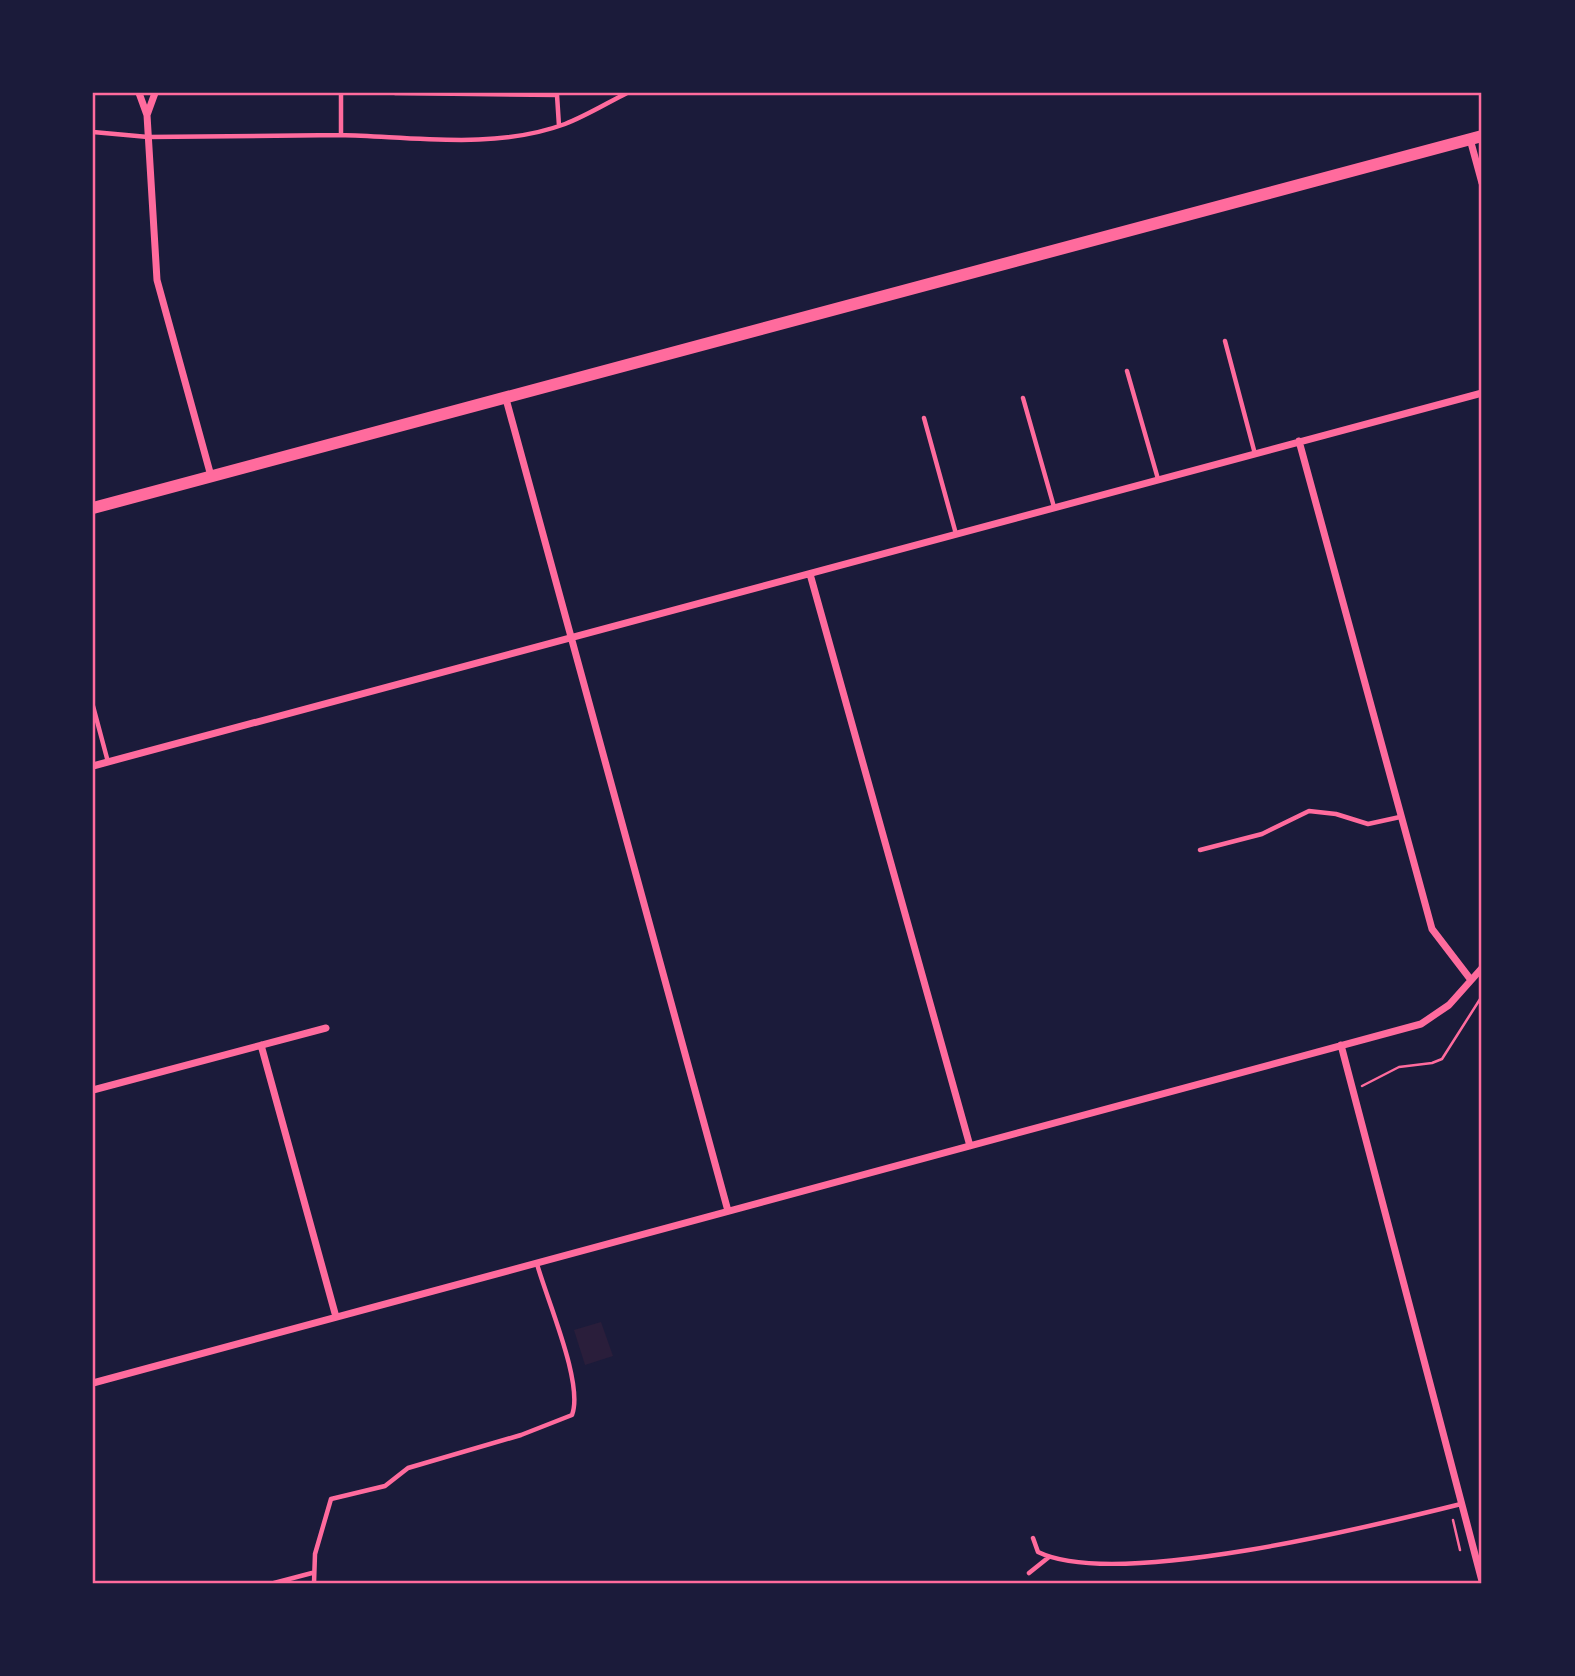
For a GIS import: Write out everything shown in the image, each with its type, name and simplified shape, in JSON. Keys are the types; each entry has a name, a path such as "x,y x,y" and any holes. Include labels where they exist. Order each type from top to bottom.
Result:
{"street":[{"path":"139,93 147,115 157,281 211,476"},
{"path":"147,115 155,93"},
{"path":"93,508 1476,137 1482,183"},
{"path":"93,766 1482,393"},
{"path":"506,399 728,1211"},
{"path":"1299,441 1399,817 1432,929 1471,980"},
{"path":"810,574 970,1146"},
{"path":"93,1383 1425,1023 1449,1005 1481,972"},
{"path":"93,1090 326,1028"},
{"path":"261,1045 336,1317"},
{"path":"1341,1045 1482,1581"}],"lane":[{"path":"341,93 341,135"},
{"path":"395,93 557,94 559,126"},
{"path":"93,132 148,137 341,135 475,139 524,135 559,126 627,93"},
{"path":"1225,341 1255,454"},
{"path":"1127,371 1158,480"},
{"path":"1023,398 1054,508"},
{"path":"925,418 956,534"},
{"path":"93,706 108,762"},
{"path":"1200,850 1262,834 1308,811 1336,814 1368,824 1399,817"},
{"path":"314,1583 312,1573 331,1499 385,1486 408,1468 521,1435 572,1415 577,1402 574,1379 537,1263"},
{"path":"1033,1538 1038,1552 1049,1557 1088,1563 1143,1563 1236,1551 1461,1504"},
{"path":"1029,1573 1049,1557"},
{"path":"274,1583 312,1573"}],"path":[{"path":"1354,1092 1392,1070 1442,1059 1482,996"}],"shaded area":[{"path":"601,1322 613,1356 585,1365 574,1330"}]}
